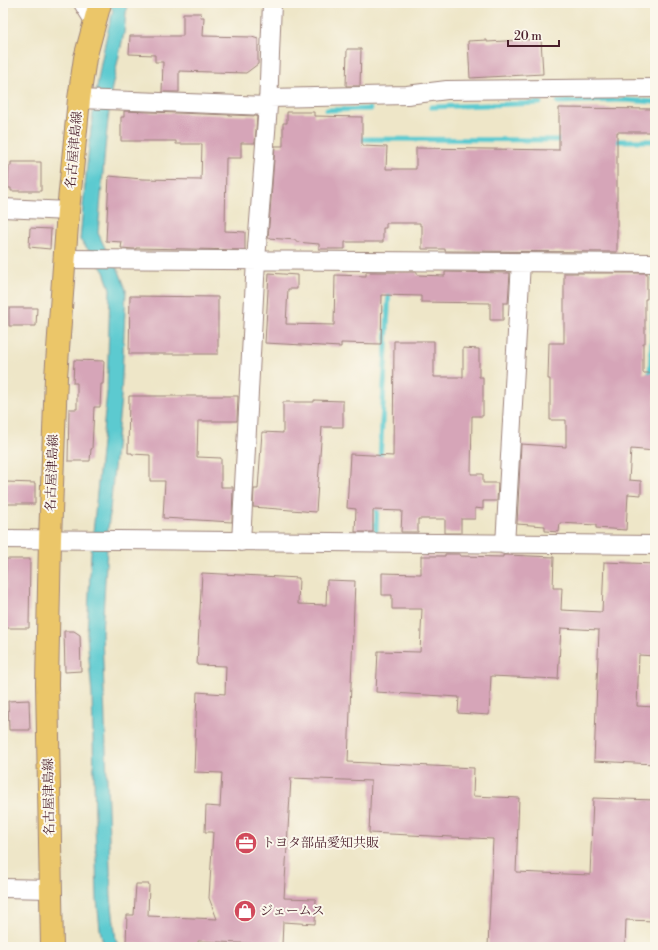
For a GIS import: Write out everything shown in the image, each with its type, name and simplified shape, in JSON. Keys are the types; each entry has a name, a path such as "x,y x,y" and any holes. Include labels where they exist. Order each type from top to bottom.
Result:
{"main road":[{"name":"名古屋津島線","path":"52,947 47,684 50,539 56,377 68,211 86,99 85,58 97,12"}],"street":[{"path":"83,3 97,12"},
{"path":"241,542 256,260 269,102 272,3"},
{"path":"86,99 269,102 407,95 447,90 655,88"},
{"path":"3,208 68,211"},
{"path":"64,259 655,263"},
{"path":"505,544 521,262"},
{"path":"3,540 50,539 655,545"},
{"path":"3,888 51,888"}],"water":[{"path":"108,3 127,3 124,33 111,92 98,233 107,252 119,271 126,290 121,397 108,530 102,633 111,897 116,940 119,947 104,947 100,929 97,900 92,695 87,635 91,553 107,392 110,289 104,272 80,240 88,153 100,67 113,10"}],"building":[{"path":"183,13 201,13 200,17 204,17 203,36 252,37 258,39 258,64 246,73 179,71 179,92 162,92 163,62 155,62 155,55 129,54 130,36 183,36"},
{"path":"541,39 543,74 470,78 468,41 487,40 487,42"},
{"path":"347,49 361,49 360,86 346,86"},
{"path":"559,108 655,109 655,132 617,132 617,252 445,251 445,249 422,249 422,226 420,226 420,223 386,223 386,228 383,228 383,242 345,242 345,249 319,249 319,244 296,242 296,240 268,238 275,146 283,146 283,123 287,123 287,112 314,112 314,116 362,117 362,146 387,147 386,169 416,169 416,148 559,150"},
{"path":"124,111 257,116 255,143 241,143 241,158 226,158 225,231 245,232 245,250 133,249 121,248 122,242 106,241 109,176 142,179 201,180 202,144 176,144 176,141 121,141 121,117 124,117"},
{"path":"11,162 41,162 41,191 11,191 11,188 8,188 9,166 11,166"},
{"path":"30,228 51,229 50,249 29,247"},
{"path":"366,272 417,272 417,275 445,276 445,272 510,273 508,303 503,303 503,320 490,320 490,303 421,302 421,296 382,295 381,344 341,343 341,347 265,343 269,273 297,275 297,289 288,289 286,324 334,325 335,275 366,276"},
{"path":"564,273 647,273 643,373 655,373 655,451 631,449 629,480 641,481 641,495 628,494 626,530 596,528 596,525 560,523 559,532 545,531 545,526 517,524 521,444 566,447 566,420 550,420 550,379 548,379 549,343 564,343"},
{"path":"130,296 218,297 218,354 129,354"},
{"path":"9,308 37,308 36,326 9,326"},
{"path":"394,341 434,341 434,377 463,377 463,348 479,349 479,377 483,377 483,416 472,416 471,474 483,474 483,483 498,483 497,501 483,501 483,509 475,508 475,519 461,519 461,533 445,533 445,519 418,519 418,532 401,532 402,511 373,510 373,532 355,532 356,509 347,508 350,454 393,456"},
{"path":"74,360 104,361 100,407 94,407 90,461 68,461 69,409 77,409 77,383 73,383"},
{"path":"129,396 238,396 237,421 198,421 197,457 221,458 221,487 233,487 232,522 163,518 165,481 150,481 150,455 128,453"},
{"path":"314,400 343,401 343,427 322,427 316,512 253,507 254,489 258,489 262,432 283,433 283,402 314,402"},
{"path":"6,482 35,483 35,504 6,504"},
{"path":"445,554 460,554 460,556 503,557 503,555 507,555 554,557 553,588 562,588 561,610 602,612 604,562 655,564 655,656 639,655 637,706 655,707 655,764 594,761 599,630 561,628 558,679 491,676 489,715 458,713 459,697 376,692 378,651 420,652 422,609 392,609 392,595 382,595 382,573 421,574 421,556 445,556"},
{"path":"6,559 30,559 29,628 5,628"},
{"path":"202,573 299,578 298,604 326,605 327,580 355,581 348,762 474,768 473,796 519,798 516,872 590,875 593,798 655,800 655,921 626,920 625,947 488,946 493,839 369,833 371,781 291,778 284,898 316,899 315,924 283,922 282,945 198,941 198,947 126,944 127,915 134,915 136,884 149,884 148,916 217,919 209,898 213,832 205,832 206,806 220,807 222,773 194,772 197,692 225,694 226,666 197,665"},
{"path":"64,631 74,631 80,635 81,671 65,672"},
{"path":"29,700 30,730 9,730 8,701"}],"waterway":[{"path":"3,60 5,60 4,200"},
{"path":"558,102 624,100 655,102"},
{"path":"431,107 540,103"},
{"path":"327,110 370,109"},
{"path":"356,139 564,140"},
{"path":"610,141 655,141"},
{"path":"3,217 3,336"},
{"path":"650,379 655,276"},
{"path":"380,461 389,290"},
{"path":"376,531 377,503"}],"place":[{"name":"トヨタ部品愛知共販","path":"246,843"},
{"name":"ジェームス","path":"245,911"}]}
